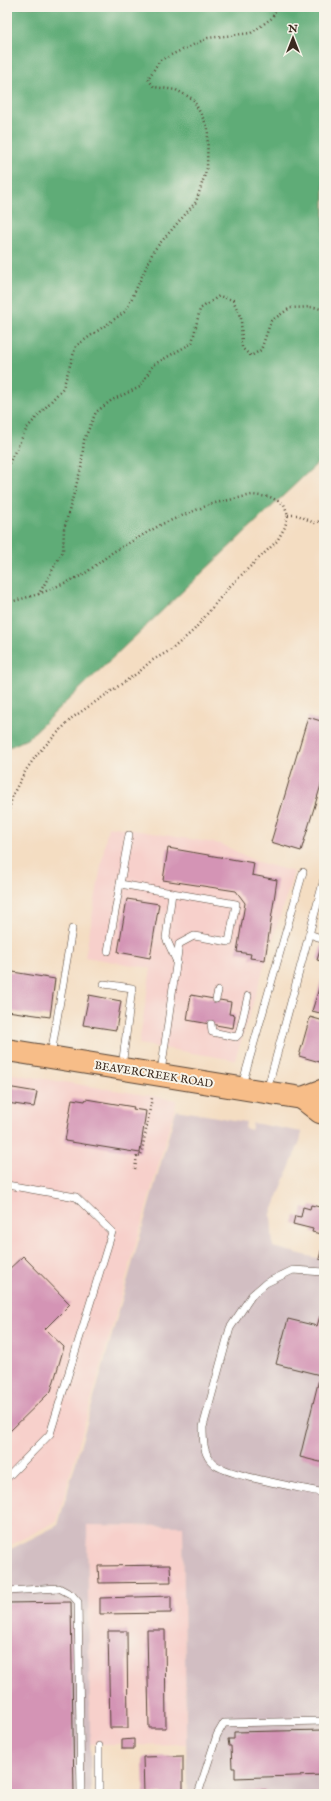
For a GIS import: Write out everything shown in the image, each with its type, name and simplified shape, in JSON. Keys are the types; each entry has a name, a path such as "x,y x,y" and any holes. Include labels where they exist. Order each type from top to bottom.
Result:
{"main road":[{"name":"BEAVERCREEK ROAD","path":"7,1050 302,1098 320,1112 324,1113"},
{"name":"BEAVERCREEK ROAD","path":"302,1098 324,1090"}],"lane":[{"path":"108,951 129,835"},
{"path":"241,1088 303,872"},
{"path":"266,1092 324,879"},
{"path":"120,884 236,904 229,942 194,936 179,944 161,1075"},
{"path":"172,893 166,938 177,962"},
{"path":"50,1057 72,928"},
{"path":"309,934 324,939"},
{"path":"104,984 132,988 122,1069"},
{"path":"216,999 218,991"},
{"path":"211,1024 212,1032 236,1037 239,1034 248,996"},
{"path":"7,1185 76,1197 112,1232 50,1434 7,1478"},
{"path":"324,1272 293,1270 266,1283 252,1295 230,1328 203,1427 203,1441 206,1454 215,1464 232,1472 324,1493"},
{"path":"7,1592 59,1588 72,1595 78,1602 81,1794"},
{"path":"198,1794 217,1736 224,1723 324,1721"},
{"path":"99,1746 99,1794"}],"path":[{"path":"7,467 27,428 63,388 76,346 126,311 154,250 196,202 207,168 208,128 193,98 176,90 154,87 148,79 160,60 208,38 251,32 272,18 277,7"},
{"path":"39,594 63,551 64,529 81,468 84,440 96,412 112,400 140,386 152,365 192,343 200,309 219,296 233,300 241,318 242,348 251,356 261,350 271,320 290,308 314,307 324,310"},
{"path":"7,603 39,594 83,575 113,552 162,524 211,504 252,494 270,497 284,504 288,515 285,527 277,541 229,587 194,630 180,643 151,661 139,672 72,718 54,735 38,753 26,770 13,794 7,817"},
{"path":"288,515 298,515 314,522 324,520"},
{"path":"135,1170 137,1156 141,1156 152,1098"}],"shaded area":[{"path":"108,826 221,844 255,861 294,872 235,1060 139,1044 151,968 85,957"},
{"path":"7,1073 177,1100 57,1521 7,1547"},
{"path":"176,1110 246,1122 245,1128 251,1130 253,1123 302,1132 300,1141 271,1214 273,1247 324,1260 324,1794 187,1794 183,1526 87,1525 91,1794 7,1794 7,1551 58,1525"},
{"path":"87,1525 183,1526 186,1744 134,1745 122,1749 122,1744 90,1744"}],"green space":[{"path":"7,7 324,7 324,457 27,739 7,748"}],"building":[{"path":"308,717 324,722 324,775 301,851 271,842"},
{"path":"168,848 254,863 252,875 277,880 265,960 250,958 251,954 237,952 245,903 236,891 163,880"},
{"path":"127,899 159,904 150,958 118,952"},
{"path":"322,944 324,945 324,962 317,960"},
{"path":"7,971 55,979 50,1017 7,1011"},
{"path":"324,972 324,1014 312,1011"},
{"path":"89,995 121,1001 116,1030 83,1025"},
{"path":"191,995 231,1002 229,1014 235,1015 233,1028 187,1020"},
{"path":"310,1017 324,1021 324,1035 321,1044 324,1044 323,1063 299,1056"},
{"path":"7,1087 37,1092 34,1107 7,1103"},
{"path":"72,1099 85,1101 86,1099 134,1107 133,1109 146,1111 140,1153 65,1141"},
{"path":"311,1205 320,1207 320,1210 324,1211 324,1231 322,1231 321,1234 312,1232 313,1229 293,1224 295,1216 301,1217 303,1207 310,1209"},
{"path":"324,1240 324,1260 319,1259"},
{"path":"23,1256 70,1304 45,1329 64,1347 51,1391 7,1434 7,1271"},
{"path":"320,1316 324,1318 324,1463 300,1457 320,1375 276,1364 288,1319 317,1326"},
{"path":"170,1565 171,1582 99,1583 98,1566"},
{"path":"171,1596 171,1613 100,1614 100,1598"},
{"path":"71,1602 74,1794 7,1794 7,1603"},
{"path":"147,1630 165,1630 166,1728 149,1728"},
{"path":"108,1631 127,1631 128,1728 110,1728"},
{"path":"324,1730 324,1775 235,1778 235,1768 232,1768 231,1746 229,1746 228,1739 234,1739 234,1732"},
{"path":"134,1739 134,1749 122,1749 122,1740"},
{"path":"183,1756 183,1794 144,1794 143,1757"},
{"path":"266,1790 266,1794 229,1794 229,1791"}]}
